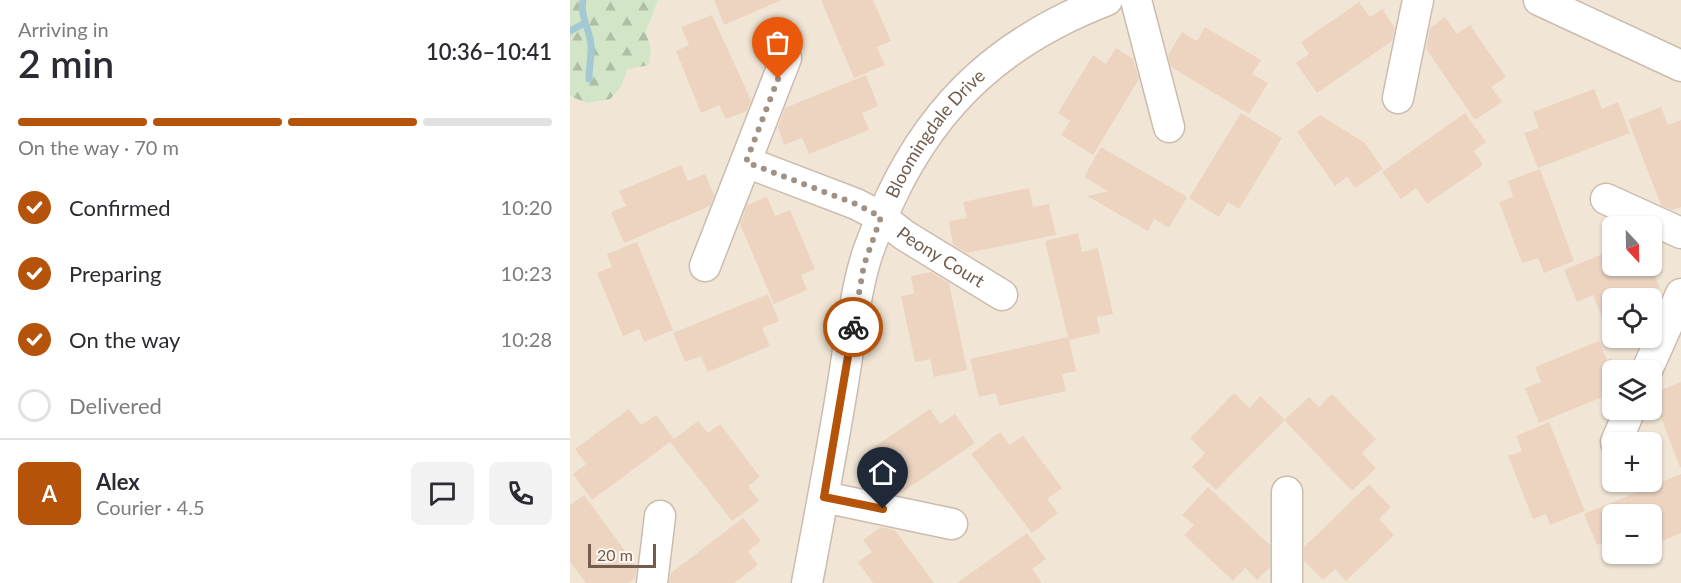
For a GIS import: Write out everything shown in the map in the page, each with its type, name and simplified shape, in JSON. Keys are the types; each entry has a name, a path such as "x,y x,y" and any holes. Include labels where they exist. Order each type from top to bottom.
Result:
{"street":[{"name":"Bloomingdale Drive","path":"807,583 864,265 881,217 906,164 932,125 964,89 995,62 1038,33 1107,0"},
{"path":"1136,0 1169,127"},
{"path":"1398,98 1418,0"},
{"path":"1539,0 1681,66"},
{"path":"705,266 786,58"},
{"name":"Peony Court","path":"746,162 856,204 881,217 904,235 1002,295"},
{"path":"1606,199 1681,233"},
{"path":"1651,360 1681,294"},
{"path":"1287,492 1287,583"},
{"path":"824,497 952,524"},
{"path":"652,583 660,516"}],"shaded area":[{"path":"658,0 1681,0 1681,583 570,583 570,96 577,99 621,86 628,69 651,49 646,32"}],"green space":[{"path":"570,0 658,0 646,32 651,49 649,65 628,69 621,87 610,99 587,103 570,96"}],"building":[{"path":"714,0 782,0 724,25"},
{"path":"821,0 873,0 891,41 877,47 885,65 854,78"},
{"path":"1359,2 1370,17 1382,9 1395,28 1392,41 1317,93 1296,63 1309,54 1301,42"},
{"path":"712,15 751,100 747,111 726,119 719,105 701,113 676,51 689,45 681,27"},
{"path":"1445,17 1457,34 1470,25 1506,77 1491,87 1502,102 1475,120 1426,49 1430,28"},
{"path":"1205,27 1261,60 1252,74 1268,83 1249,114 1171,67 1168,55 1182,32 1197,41"},
{"path":"1116,48 1133,59 1139,79 1093,155 1061,135 1070,121 1058,113 1093,55 1106,64"},
{"path":"866,75 878,106 862,113 869,130 809,154 802,138 784,145 778,127 785,108"},
{"path":"1594,89 1602,109 1618,102 1630,133 1538,168 1524,133 1539,128 1533,112"},
{"path":"1661,107 1668,125 1681,120 1681,207 1672,210 1661,205 1628,120"},
{"path":"1241,113 1282,138 1239,209 1228,202 1219,217 1189,198"},
{"path":"1465,113 1486,142 1474,151 1483,165 1427,204 1416,188 1401,199 1382,172"},
{"path":"1320,115 1365,143 1383,169 1355,188 1347,177 1335,186 1297,132"},
{"path":"1101,147 1187,197 1169,228 1154,219 1148,231 1087,196 1108,191 1084,177"},
{"path":"681,165 688,181 705,174 714,195 710,206 624,243 611,212 626,206 619,191"},
{"path":"1540,169 1574,261 1544,273 1538,258 1522,263 1499,202 1513,197 1508,181"},
{"path":"1029,188 1033,207 1049,204 1056,235 967,253 953,245 949,221 967,218 963,202"},
{"path":"767,197 775,216 790,210 815,269 801,275 807,290 774,304 740,224 747,205"},
{"path":"1078,233 1082,252 1098,248 1113,314 1097,317 1100,333 1069,340 1076,371 1062,374 1066,391 999,406 996,393 979,397 970,359 1068,337 1045,241"},
{"path":"637,242 673,330 644,342 639,329 623,336 597,273 612,267 607,254"},
{"path":"1602,254 1602,276 1655,276 1660,288 1602,288 1602,317 1593,295 1577,302 1564,270"},
{"path":"931,272 949,283 967,370 934,377 930,359 915,362 901,296 914,294 911,276"},
{"path":"768,294 779,321 762,328 770,346 708,372 701,356 685,362 673,333"},
{"path":"1599,341 1607,360 1602,360 1602,397 1539,423 1525,388 1541,382 1535,367"},
{"path":"1681,382 1681,467 1662,420 1662,390"},
{"path":"1234,393 1250,408 1260,396 1285,420 1216,490 1192,467 1205,453 1190,438"},
{"path":"1332,394 1376,439 1362,453 1376,468 1352,491 1284,420 1309,397 1319,407"},
{"path":"629,409 641,425 656,415 674,439 592,500 573,474 586,464 575,449"},
{"path":"930,409 940,424 955,414 975,443 898,495 884,492 869,470 883,461 873,448"},
{"path":"698,421 708,433 720,424 760,477 748,486 759,501 732,521 670,442"},
{"path":"1549,422 1585,511 1550,525 1546,514 1533,519 1508,456 1522,451 1516,436"},
{"path":"1000,432 1010,445 1023,436 1062,488 1047,499 1058,513 1032,533 971,454"},
{"path":"1681,474 1681,533 1662,541 1662,504 1608,504 1637,492 1662,492 1662,482"},
{"path":"1369,484 1391,507 1379,519 1394,535 1346,581 1335,569 1323,580 1304,561 1304,547"},
{"path":"1208,487 1270,545 1270,567 1257,580 1245,568 1233,581 1184,535 1194,525 1182,515"},
{"path":"584,495 637,567 635,578 629,583 586,583 570,562 570,505"},
{"path":"1602,507 1602,543 1597,545 1584,514"},
{"path":"743,518 761,541 748,551 758,565 734,583 669,583 671,573"},
{"path":"881,527 895,530 934,583 873,583 858,562 872,552 863,540"},
{"path":"1027,533 1046,559 1032,569 1042,583 957,583"}],"waterway":[{"path":"583,0 582,6 591,44 589,79"},
{"path":"570,31 585,23"}],"way so far":[{"path":"778,79 746,162 856,204 881,217 864,265 853,327"}],"route":[{"path":"853,327 824,497 883,509"}]}
